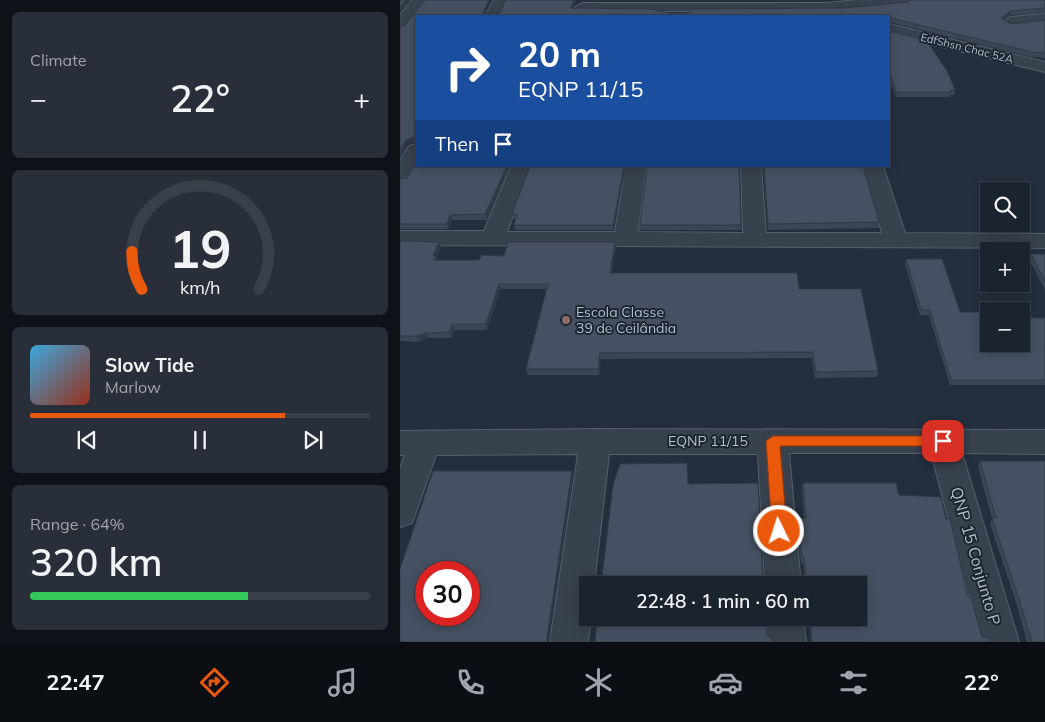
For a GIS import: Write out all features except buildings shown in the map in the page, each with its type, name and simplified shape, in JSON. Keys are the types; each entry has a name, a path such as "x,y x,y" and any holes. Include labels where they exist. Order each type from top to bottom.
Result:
{"street":[{"path":"400,25 420,0"},
{"path":"493,15 501,0"},
{"path":"582,8 658,12 743,12 827,8 908,0"},
{"path":"827,8 844,15"},
{"path":"1010,22 1045,18"},
{"name":"EdfShsn Chac 52A","path":"890,29 1045,67"},
{"path":"400,178 415,152"},
{"path":"493,239 521,167"},
{"path":"625,240 636,167"},
{"path":"751,167 755,239"},
{"path":"873,167 895,240"},
{"path":"400,238 1045,241"},
{"path":"569,642 595,441"},
{"name":"EQNP 11/15","path":"412,443 595,441 1045,442"},
{"path":"773,441 782,576"},
{"name":"QNP 15 Conjunto P","path":"943,441 1000,642"},
{"path":"400,513 412,443"},
{"path":"786,626 787,642"}],"place":[{"name":"Escola Classe 39 de Ceilândia","path":"566,320"}],"route":[{"path":"779,531 773,441 943,441"}]}
